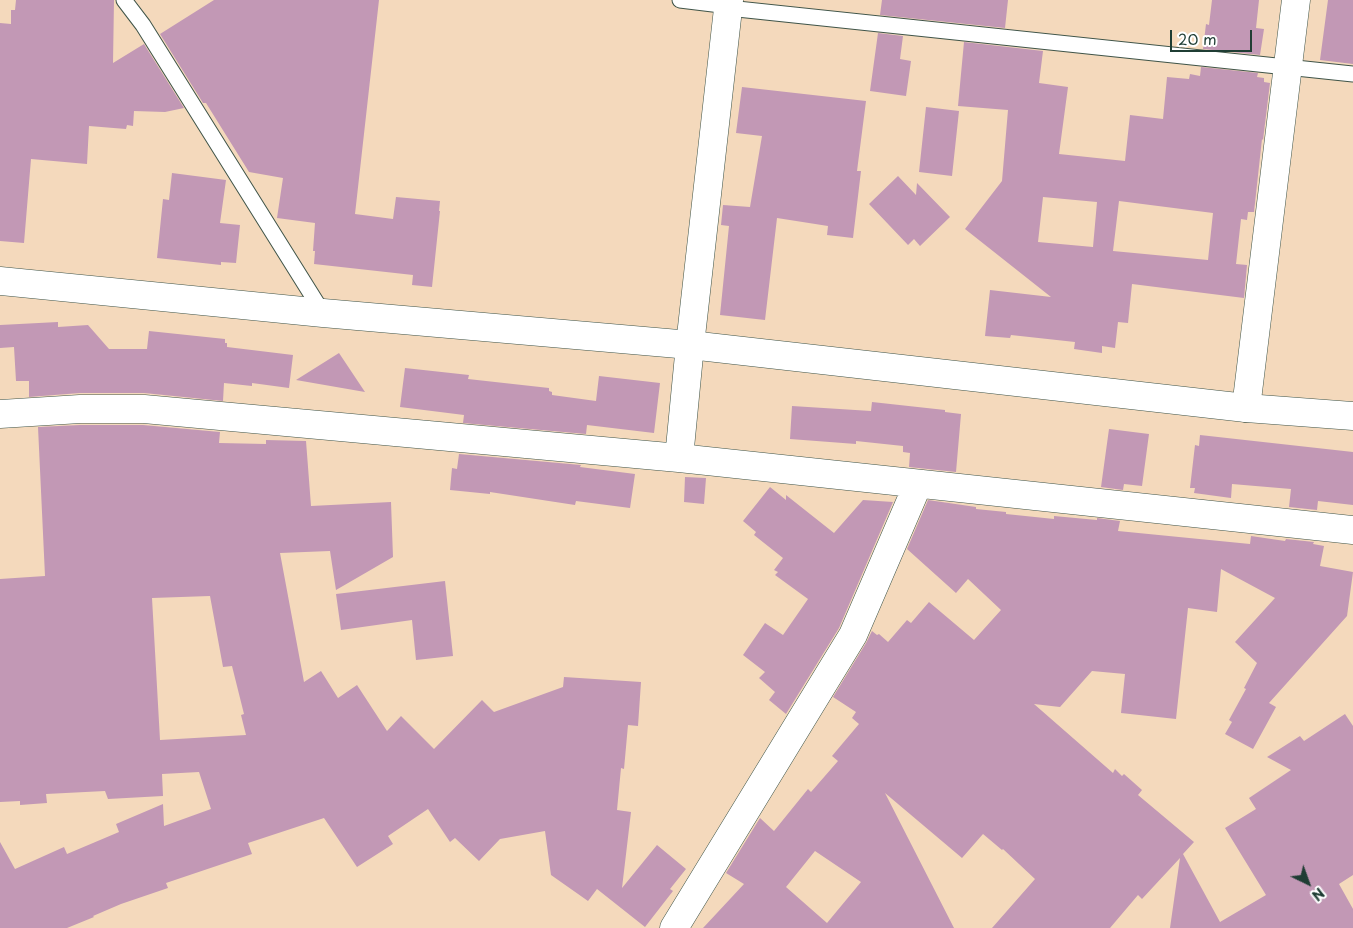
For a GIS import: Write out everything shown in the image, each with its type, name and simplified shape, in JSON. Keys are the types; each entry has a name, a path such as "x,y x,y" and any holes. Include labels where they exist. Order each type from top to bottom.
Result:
{"street":[{"path":"1246,408 1296,0"},
{"path":"679,458 728,4"},
{"path":"0,281 323,313 690,345 1246,408 1353,416"},
{"path":"0,414 80,409 144,409 679,458 1353,530"},
{"path":"674,928 853,635 918,484"}],"lane":[{"path":"124,0 143,25 323,313"},
{"path":"680,0 1353,74"}],"building":[{"path":"16,0 114,0 113,63 144,44 184,108 165,112 134,111 133,126 127,125 126,129 89,126 87,164 31,159 24,243 0,241 0,23 11,24 11,10 15,10"},
{"path":"214,0 379,0 355,214 393,219 396,197 440,201 432,287 412,285 413,275 314,264 315,223 277,218 283,178 249,172 160,34"},
{"path":"882,0 1008,0 1005,28 880,15"},
{"path":"1212,0 1259,0 1256,28 1264,29 1260,55 1203,49 1206,24 1209,25"},
{"path":"1328,0 1353,0 1353,64 1320,60"},
{"path":"878,33 903,36 900,59 911,61 906,96 870,91"},
{"path":"964,42 1043,51 1039,83 1068,87 1059,154 1125,161 1130,115 1163,119 1167,77 1189,79 1190,74 1200,76 1201,67 1258,73 1257,77 1264,78 1264,82 1270,83 1254,212 1248,212 1247,220 1241,219 1236,264 1247,265 1244,298 1132,284 1128,323 1118,322 1115,348 1102,346 1102,353 1074,349 1075,342 1011,335 1010,338 985,336 990,290 1051,297 965,229 1002,181 1008,110 958,106","holes":["1043,197 1097,202 1093,247 1038,242","1119,201 1213,213 1208,260 1113,251"]},
{"path":"742,87 866,101 857,171 861,171 853,238 827,235 828,226 777,218 765,320 720,315 729,226 721,225 723,205 750,207 762,136 736,133"},
{"path":"926,107 959,111 952,176 919,172"},
{"path":"172,173 226,180 220,223 240,225 236,263 221,262 221,265 157,258 163,199 169,200"},
{"path":"898,176 916,195 917,183 950,217 920,246 914,239 908,245 869,204"},
{"path":"58,322 58,327 88,325 109,349 147,349 149,331 225,339 227,347 293,355 289,388 252,383 252,386 224,383 223,401 144,393 80,393 29,397 29,381 16,381 14,347 0,348 0,325"},
{"path":"339,353 365,392 296,380"},
{"path":"405,368 469,375 468,379 549,388 552,395 596,401 599,376 660,383 654,433 587,425 586,434 463,423 464,415 400,407"},
{"path":"872,402 945,410 945,412 961,414 956,472 909,467 910,453 903,452 903,446 856,441 856,444 790,439 792,406 871,411"},
{"path":"143,425 220,432 219,443 266,444 266,440 306,441 311,506 391,502 393,557 336,590 330,551 280,553 304,682 321,671 338,698 357,685 387,731 401,716 434,749 482,700 494,712 563,687 564,677 641,682 638,726 628,725 624,769 621,768 617,810 631,812 622,888 657,845 686,869 670,889 673,891 645,927 597,889 588,901 551,875 545,831 500,839 479,861 455,838 450,842 428,809 388,836 393,844 357,867 324,818 248,843 252,854 166,883 168,888 121,904 67,928 0,928 0,842 15,869 64,847 67,854 119,832 116,824 163,804 164,826 211,809 199,772 162,774 163,796 108,799 105,791 46,794 47,803 20,805 20,801 0,802 0,579 45,576 38,427","holes":["210,596 223,667 232,666 244,714 241,715 246,735 160,740 152,598"]},
{"path":"1109,429 1149,434 1142,486 1124,484 1123,490 1101,487"},
{"path":"1200,435 1353,452 1353,505 1318,501 1317,510 1289,507 1291,489 1232,484 1231,498 1194,493 1195,488 1190,488 1195,445 1199,446"},
{"path":"459,454 581,465 580,467 635,474 630,508 576,501 575,505 490,492 490,494 450,490 452,468 457,469"},
{"path":"685,477 706,478 704,504 684,502"},
{"path":"770,487 786,500 786,495 834,533 863,500 893,502 839,628 786,714 769,700 775,692 759,678 765,672 743,655 765,623 783,635 808,599 775,575 778,572 774,570 783,558 754,535 756,532 743,521"},
{"path":"928,500 976,507 976,509 1006,512 1006,514 1054,519 1054,516 1120,521 1118,531 1250,544 1251,536 1285,541 1286,539 1314,542 1313,544 1324,546 1320,566 1353,572 1347,616 1269,703 1276,707 1253,749 1225,734 1232,722 1229,720 1246,689 1244,688 1257,663 1235,642 1275,598 1221,569 1217,612 1188,608 1176,719 1121,713 1125,674 1092,671 1060,707 1034,704 1113,773 1115,769 1122,776 1124,774 1142,790 1138,795 1194,842 1183,854 1220,922 1266,895 1225,828 1256,809 1249,798 1291,770 1267,757 1300,736 1304,741 1345,714 1353,726 1353,875 1339,884 1353,909 1353,928 1170,928 1180,858 1142,899 1138,895 1110,928 992,928 1035,879 1003,849 983,834 962,858 885,793 954,928 703,928 744,884 726,873 760,818 774,831 808,789 811,792 838,761 832,756 859,724 852,718 856,712 833,697 872,631 888,642 907,620 911,623 929,602 974,640 1001,610 968,579 956,593 907,549","holes":["815,851 861,882 827,923 786,887"]},
{"path":"445,581 453,656 416,660 412,620 341,630 336,594"}]}
